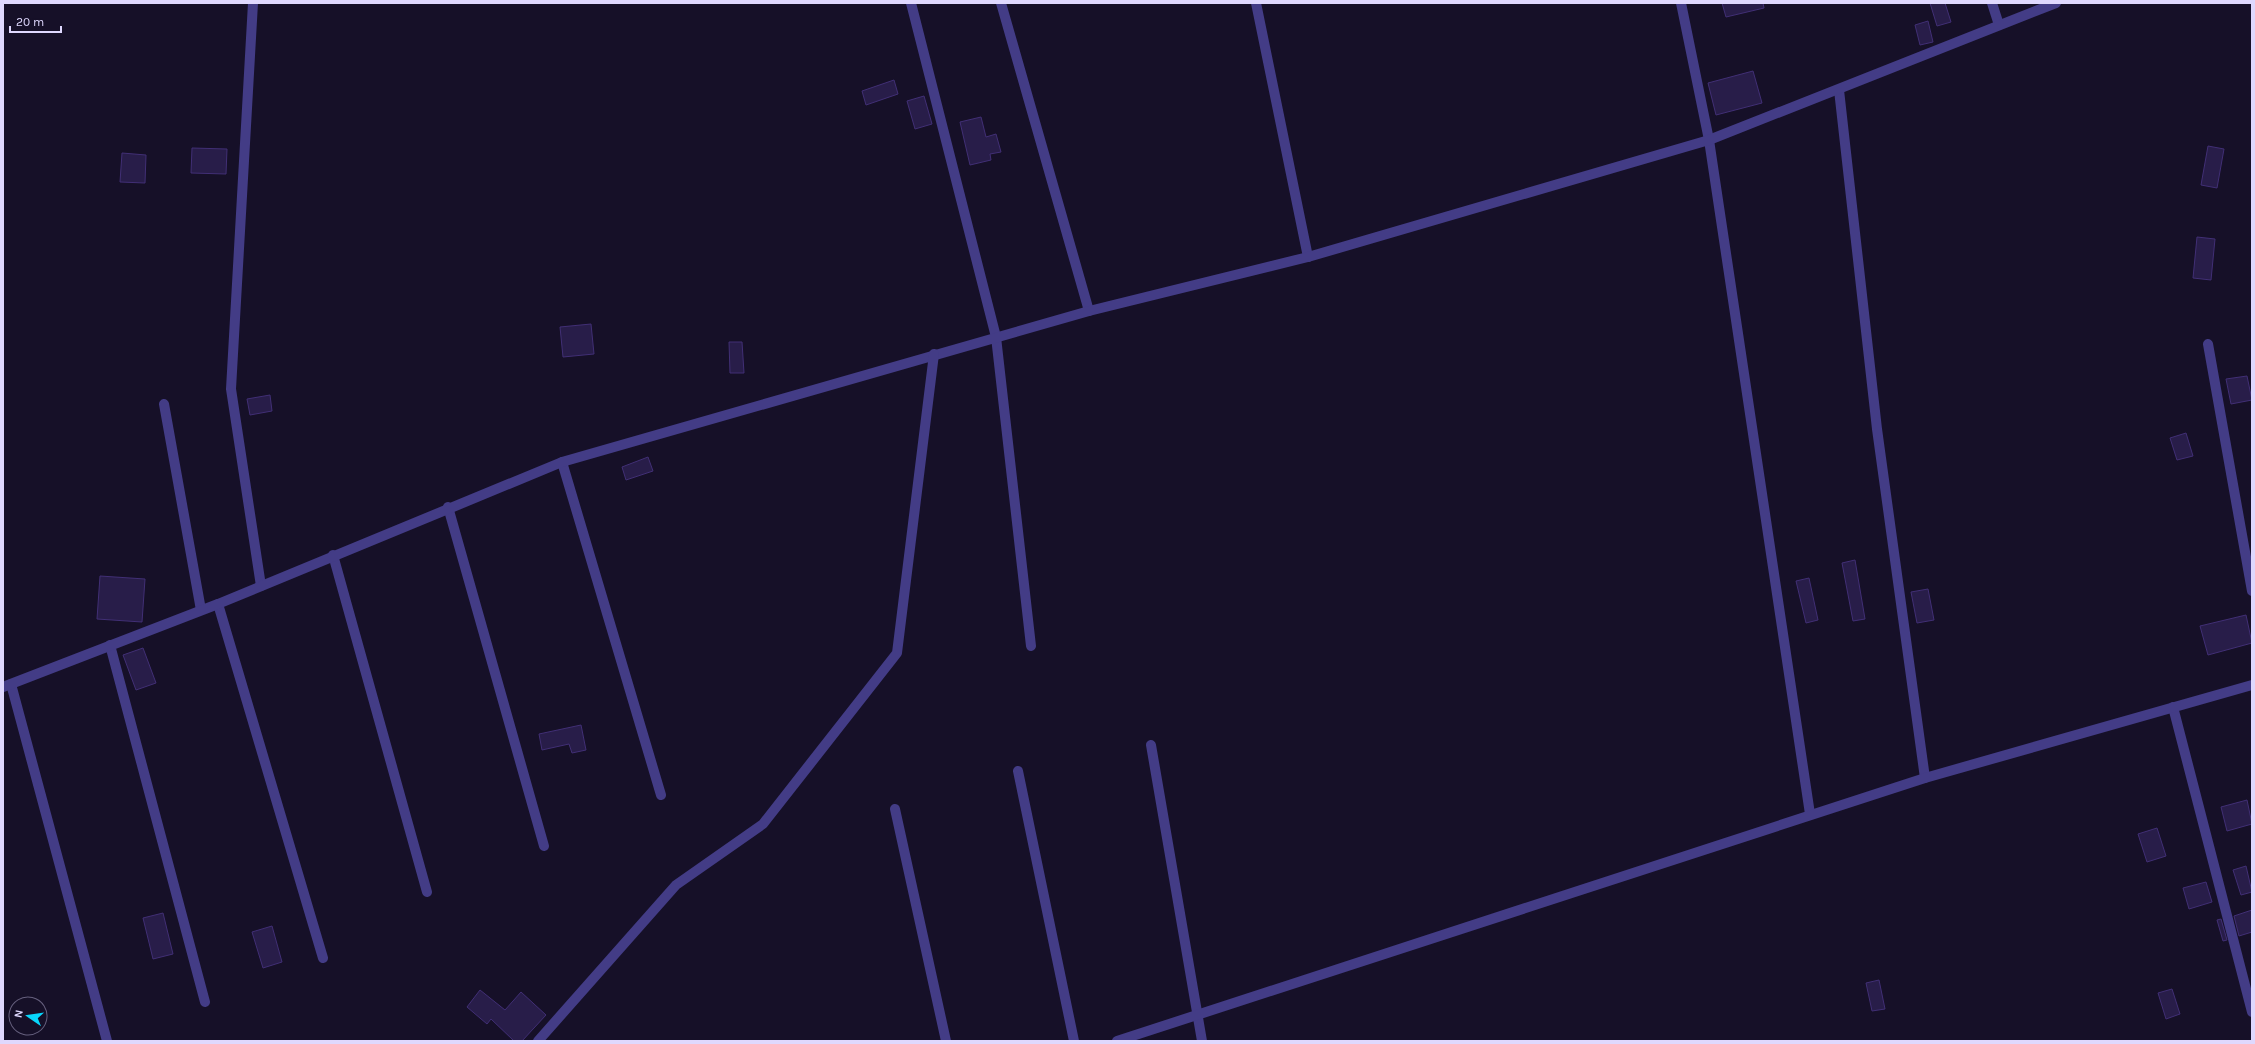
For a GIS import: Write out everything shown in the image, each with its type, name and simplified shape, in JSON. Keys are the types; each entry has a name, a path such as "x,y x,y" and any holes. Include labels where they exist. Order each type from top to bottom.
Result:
{"street":[{"path":"253,3 231,389 261,586"},
{"path":"911,3 996,337 1031,646"},
{"path":"1001,3 1089,311"},
{"path":"1256,3 1308,257"},
{"path":"1681,3 1709,140 1810,814"},
{"path":"1992,3 1999,25"},
{"path":"107,1041 7,686 218,604 448,507 562,462 934,354 1089,311 1308,257 1709,140 1839,90 2056,3"},
{"path":"1839,90 1877,429 1925,778"},
{"path":"2208,344 2252,591"},
{"path":"538,1041 676,885 763,824 897,653 934,354"},
{"path":"164,404 201,610"},
{"path":"562,462 662,795"},
{"path":"448,507 544,846"},
{"path":"333,555 427,892"},
{"path":"218,604 323,958"},
{"path":"110,645 204,1002"},
{"path":"1117,1041 1810,814 1925,778 2252,685"},
{"path":"2173,708 2252,1012"},
{"path":"1151,745 1202,1041"},
{"path":"1018,771 1074,1041"},
{"path":"895,809 946,1041"}],"building":[{"path":"1722,3 1763,3 1764,8 1726,17"},
{"path":"1930,3 1945,3 1951,22 1937,26"},
{"path":"1928,21 1933,42 1920,45 1915,25"},
{"path":"1753,71 1762,103 1716,115 1708,83"},
{"path":"894,80 898,94 866,105 862,91"},
{"path":"924,96 932,124 915,129 907,101"},
{"path":"981,117 986,137 996,134 1001,152 990,154 991,160 970,165 960,122"},
{"path":"2208,146 2224,149 2217,188 2201,185"},
{"path":"192,148 227,149 226,174 191,173"},
{"path":"122,153 146,155 145,183 120,182"},
{"path":"2197,237 2215,239 2211,280 2193,278"},
{"path":"591,324 594,354 563,357 560,327"},
{"path":"729,342 742,342 744,373 730,373"},
{"path":"2247,376 2252,400 2231,404 2226,379"},
{"path":"270,395 272,411 250,415 247,399"},
{"path":"2186,433 2193,456 2177,460 2170,438"},
{"path":"648,457 653,471 626,480 622,467"},
{"path":"1855,560 1865,619 1853,621 1842,563"},
{"path":"100,576 145,579 142,622 97,619"},
{"path":"1809,578 1818,620 1806,623 1796,581"},
{"path":"1928,589 1934,620 1917,623 1911,592"},
{"path":"2246,615 2252,643 2208,655 2200,626"},
{"path":"143,648 156,683 136,690 123,655"},
{"path":"581,725 586,750 572,753 569,744 542,750 539,734"},
{"path":"2247,800 2252,824 2227,831 2221,807"},
{"path":"2157,828 2166,856 2147,862 2138,834"},
{"path":"2246,866 2252,892 2241,895 2233,870"},
{"path":"2206,882 2212,902 2189,909 2183,888"},
{"path":"2252,910 2252,932 2239,936 2234,916"},
{"path":"163,913 173,954 153,959 143,918"},
{"path":"2221,919 2227,940 2223,941 2217,920"},
{"path":"272,926 282,962 263,968 252,932"},
{"path":"1879,980 1885,1009 1872,1011 1866,983"},
{"path":"2172,989 2180,1014 2166,1019 2158,993"},
{"path":"480,990 505,1010 521,992 546,1015 522,1041 514,1041 491,1019 487,1024 467,1007"}]}
